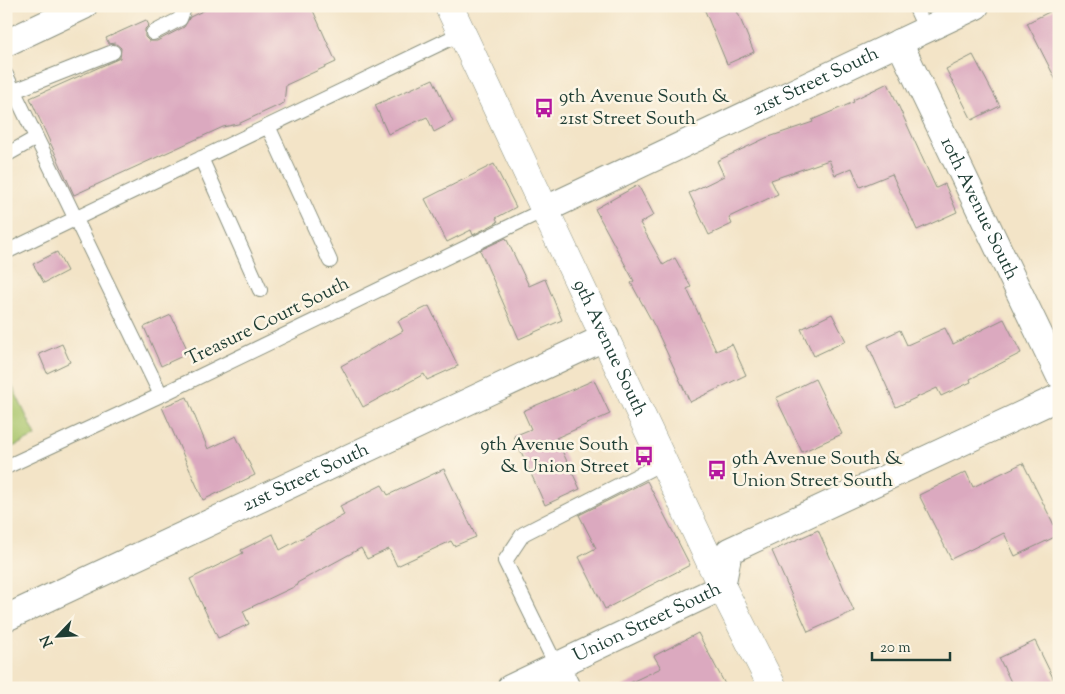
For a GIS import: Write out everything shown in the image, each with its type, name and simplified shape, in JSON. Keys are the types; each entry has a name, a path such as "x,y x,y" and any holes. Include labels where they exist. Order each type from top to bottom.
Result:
{"street":[{"path":"6,43 84,6"},
{"name":"9th Avenue South","path":"449,6 722,587 773,688"},
{"name":"21st Street South","path":"546,209 976,6"},
{"name":"10th Avenue South","path":"899,42 1059,375"},
{"name":"21st Street South","path":"6,618 606,337"},
{"name":"Union Street South","path":"510,688 561,676 722,587 729,551 1059,397"}],"lane":[{"path":"153,33 180,19 185,6"},
{"path":"915,6 926,30"},
{"path":"6,252 462,34"},
{"path":"14,91 113,52"},
{"path":"6,74 161,395"},
{"path":"268,126 330,261"},
{"path":"6,155 36,138"},
{"path":"201,158 260,290"},
{"name":"Treasure Court South","path":"6,467 161,395 546,209"},
{"path":"561,676 505,561 523,534 664,462"}],"green space":[{"path":"6,373 36,436 6,450"}],"building":[{"path":"213,6 311,6 336,62 286,85 284,103 238,124 223,127 74,195 30,98 120,58 121,48 115,43 109,44 106,38 146,20 149,25 145,29 145,37 149,41 157,41 184,27 190,17"},
{"path":"703,6 735,6 754,52 727,64"},
{"path":"1059,7 1059,86 1027,23"},
{"path":"973,55 1000,106 972,120 946,69"},
{"path":"433,79 453,122 434,132 427,117 388,134 375,105"},
{"path":"888,83 936,188 945,184 957,212 917,230 892,174 860,187 852,168 835,175 829,160 771,180 778,194 729,217 732,224 709,235 689,193 724,176 717,161 766,138 813,122 812,120 854,102 853,100"},
{"path":"494,164 516,207 496,218 498,222 473,235 471,230 447,242 425,199"},
{"path":"638,185 654,215 640,223 663,265 675,258 691,287 687,289 716,351 732,344 746,375 690,402 655,327 631,283 634,281 595,209"},
{"path":"506,238 529,286 545,279 562,320 519,339 480,250"},
{"path":"57,252 67,271 44,283 33,264"},
{"path":"429,306 458,366 427,380 424,374 363,407 341,366 403,331 398,321"},
{"path":"832,314 846,341 814,356 801,329"},
{"path":"171,315 189,353 161,366 144,327"},
{"path":"1004,319 1021,353 970,379 971,382 941,396 937,388 896,407 868,345 900,330 907,345 945,328 953,344"},
{"path":"62,344 70,362 47,373 39,354"},
{"path":"815,379 842,434 802,452 776,398"},
{"path":"594,380 610,414 556,438 580,489 545,505 514,436 531,429 523,411"},
{"path":"187,397 208,449 236,436 255,475 203,500 162,407"},
{"path":"1023,463 1059,535 1015,556 1004,533 951,559 919,495 966,472 973,487"},
{"path":"444,469 476,537 454,546 451,541 397,566 389,549 367,559 361,548 297,583 298,585 243,611 249,624 218,638 190,579 243,553 241,550 273,534 280,550 344,515 340,506 382,485 388,495"},
{"path":"647,481 690,565 605,609 579,557 596,548 579,515"},
{"path":"818,530 854,611 808,632 772,551"},
{"path":"698,633 727,688 619,688 661,668 654,656"},
{"path":"1035,641 1058,688 1014,688 999,658"}],"place":[{"name":"9th Avenue South & 21st Street South","path":"544,108"},
{"name":"9th Avenue South & Union Street","path":"644,456"},
{"name":"9th Avenue South & Union Street South","path":"717,470"}]}
